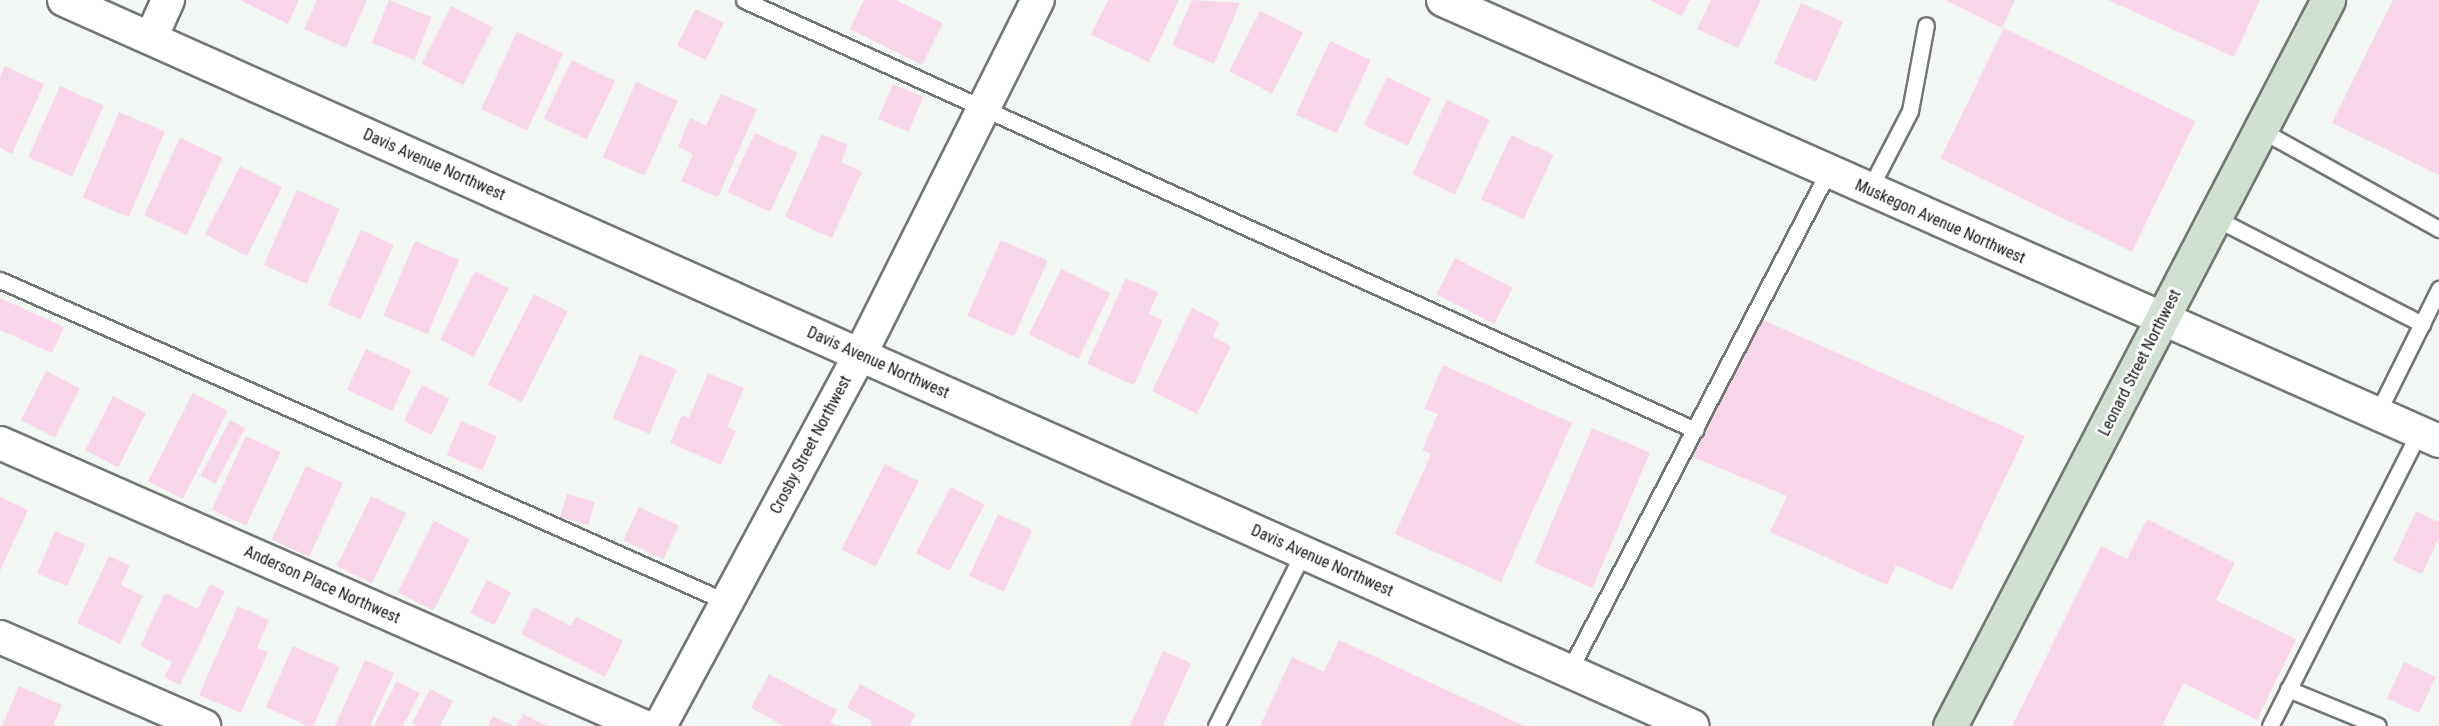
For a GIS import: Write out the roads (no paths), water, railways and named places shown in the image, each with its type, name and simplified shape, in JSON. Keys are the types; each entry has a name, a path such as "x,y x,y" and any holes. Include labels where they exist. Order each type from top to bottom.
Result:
{"main road":[{"name":"Leonard Street Northwest","path":"1950,726 2328,0"}],"street":[{"name":"Davis Avenue Northwest","path":"64,0 1692,726"},
{"path":"151,38 168,0"},
{"name":"Crosby Street Northwest","path":"660,726 860,355 1038,0"},
{"name":"Muskegon Avenue Northwest","path":"1443,0 2162,321 2429,437"},
{"name":"Anderson Place Northwest","path":"0,443 643,726"},
{"path":"0,637 204,726"}],"lane":[{"path":"744,0 983,106 1695,430"},
{"path":"1869,190 1911,111 1926,25"},
{"path":"2260,130 2439,229"},
{"path":"1569,671 1828,172"},
{"path":"2215,218 2422,324"},
{"path":"0,280 727,602"},
{"path":"2378,414 2439,289"},
{"path":"2270,726 2288,689 2429,437"},
{"path":"1216,726 1303,553"},
{"path":"2288,689 2378,726"}]}
